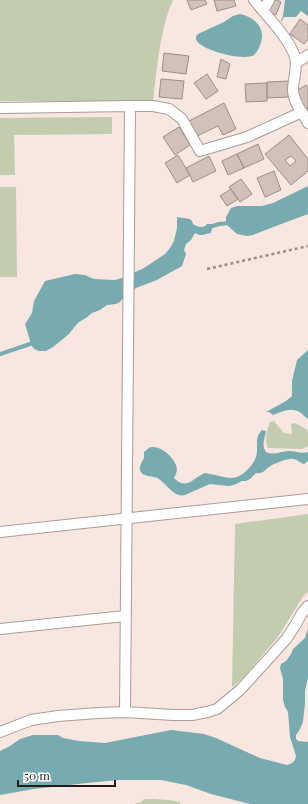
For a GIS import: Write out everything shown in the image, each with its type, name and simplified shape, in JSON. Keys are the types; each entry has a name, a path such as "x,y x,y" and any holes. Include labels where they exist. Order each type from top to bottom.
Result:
{"street":[{"path":"254,0 289,43 296,63 293,92 296,102 308,123"},
{"path":"263,11 269,0"},
{"path":"296,63 308,55"},
{"path":"125,712 130,106"},
{"path":"0,108 153,106 169,109 182,119 200,151 247,137 302,112"},
{"path":"0,532 308,499"},
{"path":"0,732 31,720 58,716 125,712 173,716 192,715 217,709 240,690 272,655 287,638 308,606"},
{"path":"0,629 126,616"}],"path":[{"path":"207,269 308,246"}],"green space":[{"path":"0,0 173,0 162,36 153,101 0,101"},
{"path":"112,117 112,134 14,135 15,175 0,175 0,118"},
{"path":"0,187 16,187 17,277 0,277"},
{"path":"274,421 284,433 292,434 291,424 295,423 306,429 308,432 308,446 302,449 268,448 266,442 267,431 270,422"},
{"path":"308,514 308,592 304,595 278,637 243,678 232,687 235,524"},
{"path":"144,799 171,800 180,802 180,804 134,804 141,802"}],"water":[{"path":"285,0 308,0 308,16 301,11 296,17 284,17 281,22"},
{"path":"240,14 255,21 261,29 262,39 254,55 248,57 231,56 211,50 198,42 196,36 198,34 224,22 233,16"},
{"path":"308,186 308,214 247,236 237,234 228,226 226,217 231,208 237,206 262,206 273,203"},
{"path":"177,217 190,219 193,224 200,227 204,227 207,224 213,224 211,233 201,235 195,233 191,240 186,244 184,250 186,254 182,266 157,280 136,288 120,302 107,305 92,313 79,322 69,334 46,351 39,351 33,348 25,324 32,313 34,301 45,281 75,274 85,275 94,279 115,280 144,268 165,254 170,248 174,241 177,228"},
{"path":"308,350 308,419 298,411 294,410 287,410 273,415 266,412 292,396 292,381 297,360"},
{"path":"262,430 266,431 264,444 266,452 272,454 289,451 303,453 308,452 308,461 304,464 294,459 285,460 272,465 261,473 256,473 246,481 228,486 210,484 185,495 178,495 174,493 159,479 141,473 140,466 144,458 144,452 152,447 156,447 168,454 174,461 177,469 174,478 178,482 190,482 205,473 234,478 244,473 254,461 257,453 258,437"},
{"path":"308,628 308,677 305,691 303,722 296,735 296,739 298,741 308,742 308,804 250,804 211,794 186,785 161,780 119,780 34,789 0,795 0,751 20,739 33,735 58,735 63,738 79,741 105,743 171,730 204,734 260,758 287,765 292,763 296,756 290,737 288,712 283,700 283,679 280,668 281,664 286,661 293,649 305,638"}],"building":[{"path":"187,0 205,0 207,4 191,10"},
{"path":"214,0 234,0 236,6 217,11"},
{"path":"272,0 281,2 276,15 267,11"},
{"path":"300,19 308,25 308,39 304,44 290,34"},
{"path":"164,53 189,56 186,74 162,71"},
{"path":"221,59 230,64 226,79 217,77"},
{"path":"207,74 218,91 206,99 194,83"},
{"path":"161,79 184,81 182,99 159,97"},
{"path":"289,81 289,97 267,98 267,82"},
{"path":"267,83 267,101 246,102 245,84"},
{"path":"306,85 308,88 308,108 304,110 293,93"},
{"path":"224,103 236,129 223,135 218,126 197,136 189,121"},
{"path":"179,127 190,145 175,155 163,137"},
{"path":"289,135 308,159 308,171 291,185 265,154","holes":["291,156 296,161 290,166 285,160"]},
{"path":"258,144 264,159 244,168 237,154"},
{"path":"237,154 244,168 228,175 222,161"},
{"path":"178,155 190,175 177,183 165,163"},
{"path":"209,156 216,171 193,182 186,168"},
{"path":"274,171 281,190 265,197 257,178"},
{"path":"241,179 252,194 240,202 229,187"},
{"path":"231,189 238,199 227,206 220,196"}],"waterway":[{"path":"209,227 231,223"},
{"path":"0,354 36,342"}]}
